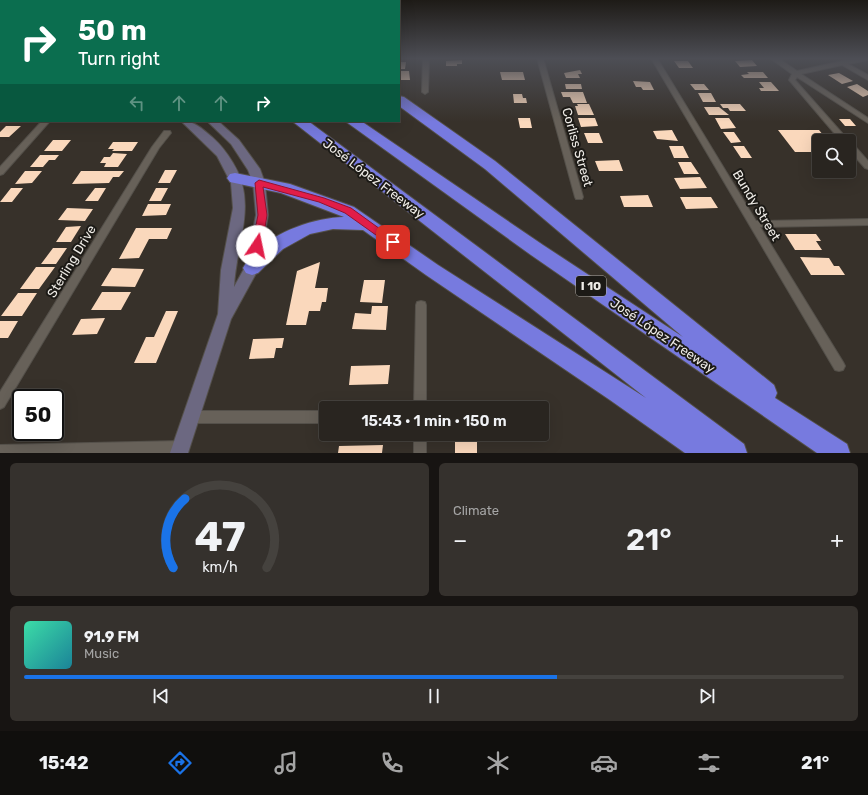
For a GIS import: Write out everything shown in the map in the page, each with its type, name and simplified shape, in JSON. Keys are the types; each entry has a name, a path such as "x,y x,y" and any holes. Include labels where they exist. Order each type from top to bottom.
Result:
{"highway":[{"path":"400,101 490,165 624,278 690,329 835,451"},
{"name":"José López Freeway","path":"300,122 481,258 735,453"},
{"name":"José López Freeway","path":"353,122 532,246 835,451"},
{"path":"235,178 321,200 348,211 432,270 618,392 705,453"},
{"path":"252,268 268,251 301,230 317,224 331,222 367,224"}],"main road":[{"path":"187,122 221,152 235,178 239,192 241,212 228,266 224,318"},
{"path":"180,450 224,318 252,268 262,215 259,183 254,169 235,142 213,122"}],"street":[{"path":"426,79 426,92"},
{"name":"Corliss Street","path":"546,79 579,197"},
{"name":"Bundy Street","path":"667,79 839,366"},
{"path":"793,79 839,134"},
{"path":"804,79 868,121"},
{"path":"0,172 45,122"},
{"name":"Sterling Drive","path":"0,403 156,146 167,133"},
{"path":"856,153 868,166"},
{"path":"754,224 868,222"},
{"path":"420,401 421,305"},
{"path":"191,417 319,417"},
{"path":"420,441 420,453"},
{"path":"0,451 180,450"}],"building":[{"path":"502,79 525,80 502,80"},
{"path":"834,79 850,79 853,81 842,84"},
{"path":"633,81 650,82 654,90 643,90 641,87 636,87"},
{"path":"759,82 771,82 779,91 761,91 759,88 764,88"},
{"path":"565,84 581,84 582,89 566,89"},
{"path":"690,84 704,84 709,90 695,90"},
{"path":"857,84 868,91 868,95 863,97 847,87"},
{"path":"561,92 583,92 587,103 573,103 570,97 563,97"},
{"path":"698,93 711,93 716,102 703,102"},
{"path":"513,94 522,94 523,98 526,98 527,103 514,103"},
{"path":"577,104 589,104 594,115 578,115 575,106 578,106"},
{"path":"720,104 740,104 746,111 730,111 728,108 723,108"},
{"path":"704,107 719,107 729,115 709,115"},
{"path":"518,118 530,118 532,128 520,128"},
{"path":"578,118 595,118 598,126 581,127"},
{"path":"715,118 729,118 736,128 721,129"},
{"path":"839,119 850,119 856,126 845,126"},
{"path":"4,122 24,122 23,123 3,123"},
{"path":"6,126 21,126 9,137 0,137 0,132"},
{"path":"672,130 678,141 657,139 653,131"},
{"path":"778,130 819,130 822,134 812,134 812,152 795,152"},
{"path":"723,132 734,132 741,142 731,143"},
{"path":"584,133 599,133 603,143 588,143"},
{"path":"53,140 71,140 62,151 44,151"},
{"path":"113,142 138,142 132,151 112,151 114,149 108,149"},
{"path":"669,146 683,146 689,158 674,158"},
{"path":"733,146 744,146 752,158 741,158"},
{"path":"113,153 127,154 118,167 104,167 106,163 100,163 104,157 110,157"},
{"path":"40,155 59,155 55,160 49,160 43,167 30,167"},
{"path":"619,160 623,171 599,171 595,161"},
{"path":"678,162 691,162 699,174 684,174"},
{"path":"165,170 177,170 170,183 158,183"},
{"path":"25,171 42,171 32,183 15,184"},
{"path":"81,171 124,171 119,177 113,177 109,183 72,184"},
{"path":"700,177 707,188 680,189 674,178"},
{"path":"11,188 23,188 12,202 0,202"},
{"path":"95,188 106,188 98,201 85,201"},
{"path":"156,188 168,188 161,201 149,201"},
{"path":"648,195 653,207 624,207 620,196"},
{"path":"680,197 711,197 718,208 686,209"},
{"path":"148,204 171,204 166,215 142,216"},
{"path":"67,208 93,209 85,221 58,220"},
{"path":"81,226 71,242 56,242 66,227"},
{"path":"136,228 172,228 167,239 149,239 139,258 119,259"},
{"path":"785,234 816,234 821,241 816,241 822,250 795,250"},
{"path":"53,248 67,248 56,264 41,264"},
{"path":"800,257 829,258 834,266 839,266 845,275 811,275"},
{"path":"320,262 315,288 328,288 326,302 322,302 320,311 309,311 306,325 286,325 297,271"},
{"path":"36,267 55,267 39,289 20,289"},
{"path":"112,268 144,269 135,287 101,286"},
{"path":"364,280 385,280 382,303 360,302"},
{"path":"102,292 131,292 121,310 91,310"},
{"path":"18,293 37,293 22,316 1,316"},
{"path":"372,306 388,306 386,330 352,329 355,313 371,314"},
{"path":"166,311 178,311 156,363 134,363 146,337 154,337"},
{"path":"105,318 97,334 72,335 81,319"},
{"path":"0,321 18,321 8,338 0,338"},
{"path":"284,338 282,348 276,348 274,358 249,359 253,339"},
{"path":"390,365 388,384 349,385 351,366"},
{"path":"455,441 477,441 477,453 455,453"},
{"path":"383,445 382,453 338,453 339,446"}],"route":[{"path":"257,246 262,215 259,183 284,188 321,200 348,211 393,242"}]}
